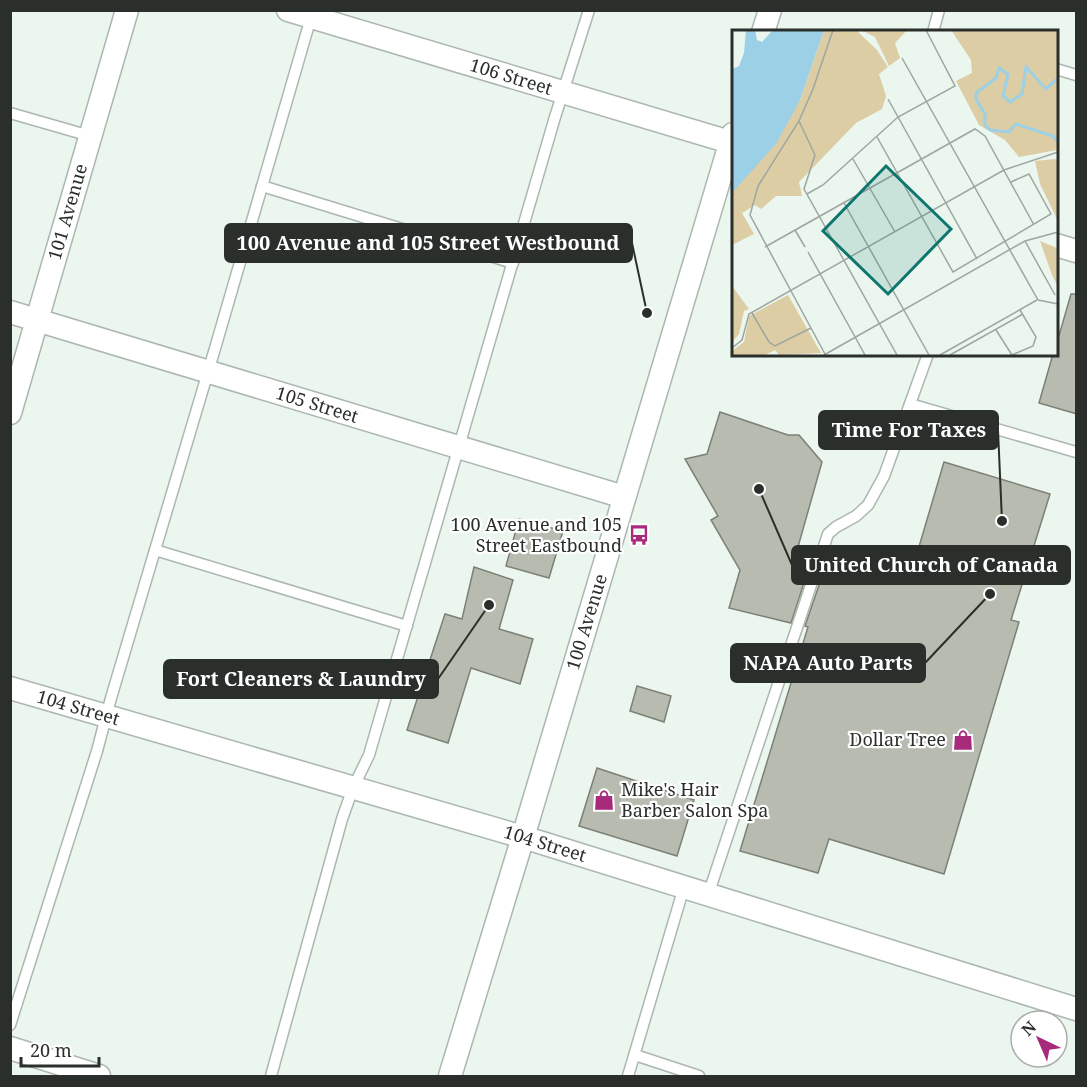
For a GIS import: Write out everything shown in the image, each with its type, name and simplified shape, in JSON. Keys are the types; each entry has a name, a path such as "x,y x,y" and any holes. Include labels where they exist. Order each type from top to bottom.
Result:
{"street":[{"name":"101 Avenue","path":"10,413 127,10"},
{"name":"106 Street","path":"288,10 312,14 563,92 732,140"},
{"path":"765,30 770,10"},
{"name":"100 Avenue","path":"450,1077 732,140"},
{"path":"1057,245 1077,251"},
{"name":"105 Street","path":"10,312 624,497"},
{"name":"104 Street","path":"10,688 524,837 1077,1009"},
{"path":"10,1048 99,1077"}],"lane":[{"path":"271,1077 342,819 369,755 589,10"},
{"path":"934,30 939,10"},
{"path":"10,1025 94,762 312,14"},
{"path":"1057,69 1077,75"},
{"path":"10,113 90,136"},
{"path":"262,186 513,263"},
{"path":"708,895 828,534 856,516 868,505 884,476 927,356"},
{"path":"910,404 1077,452"},
{"path":"155,550 407,626"},
{"path":"628,1077 684,887"},
{"path":"635,1055 699,1077"}],"building":[{"path":"1071,294 1077,294 1077,414 1039,403 1052,356 1057,356 1057,343"},
{"path":"720,412 788,435 799,435 822,462 796,554 812,558 791,623 729,608 740,570 711,520 718,516 685,459 707,454"},
{"path":"944,462 1050,494 1011,620 1019,622 944,874 829,839 818,873 740,851 808,627 805,626 827,562 908,584"},
{"path":"519,519 563,531 549,578 506,566"},
{"path":"474,567 513,580 499,629 533,639 520,684 471,668 448,743 407,730 445,614 462,619"},
{"path":"637,686 671,696 664,722 630,711"},
{"path":"597,768 694,800 677,856 579,826"}],"place":[{"name":"100 Avenue and 105 Street Westbound","path":"647,313"},
{"name":"United Church of Canada","path":"759,489"},
{"name":"Time For Taxes","path":"1002,521"},
{"name":"100 Avenue and 105 Street Eastbound","path":"639,535"},
{"name":"NAPA Auto Parts","path":"990,594"},
{"name":"Fort Cleaners & Laundry","path":"489,605"},
{"name":"Dollar Tree","path":"963,740"},
{"name":"Mike's Hair Barber Salon Spa","path":"604,800"}]}
